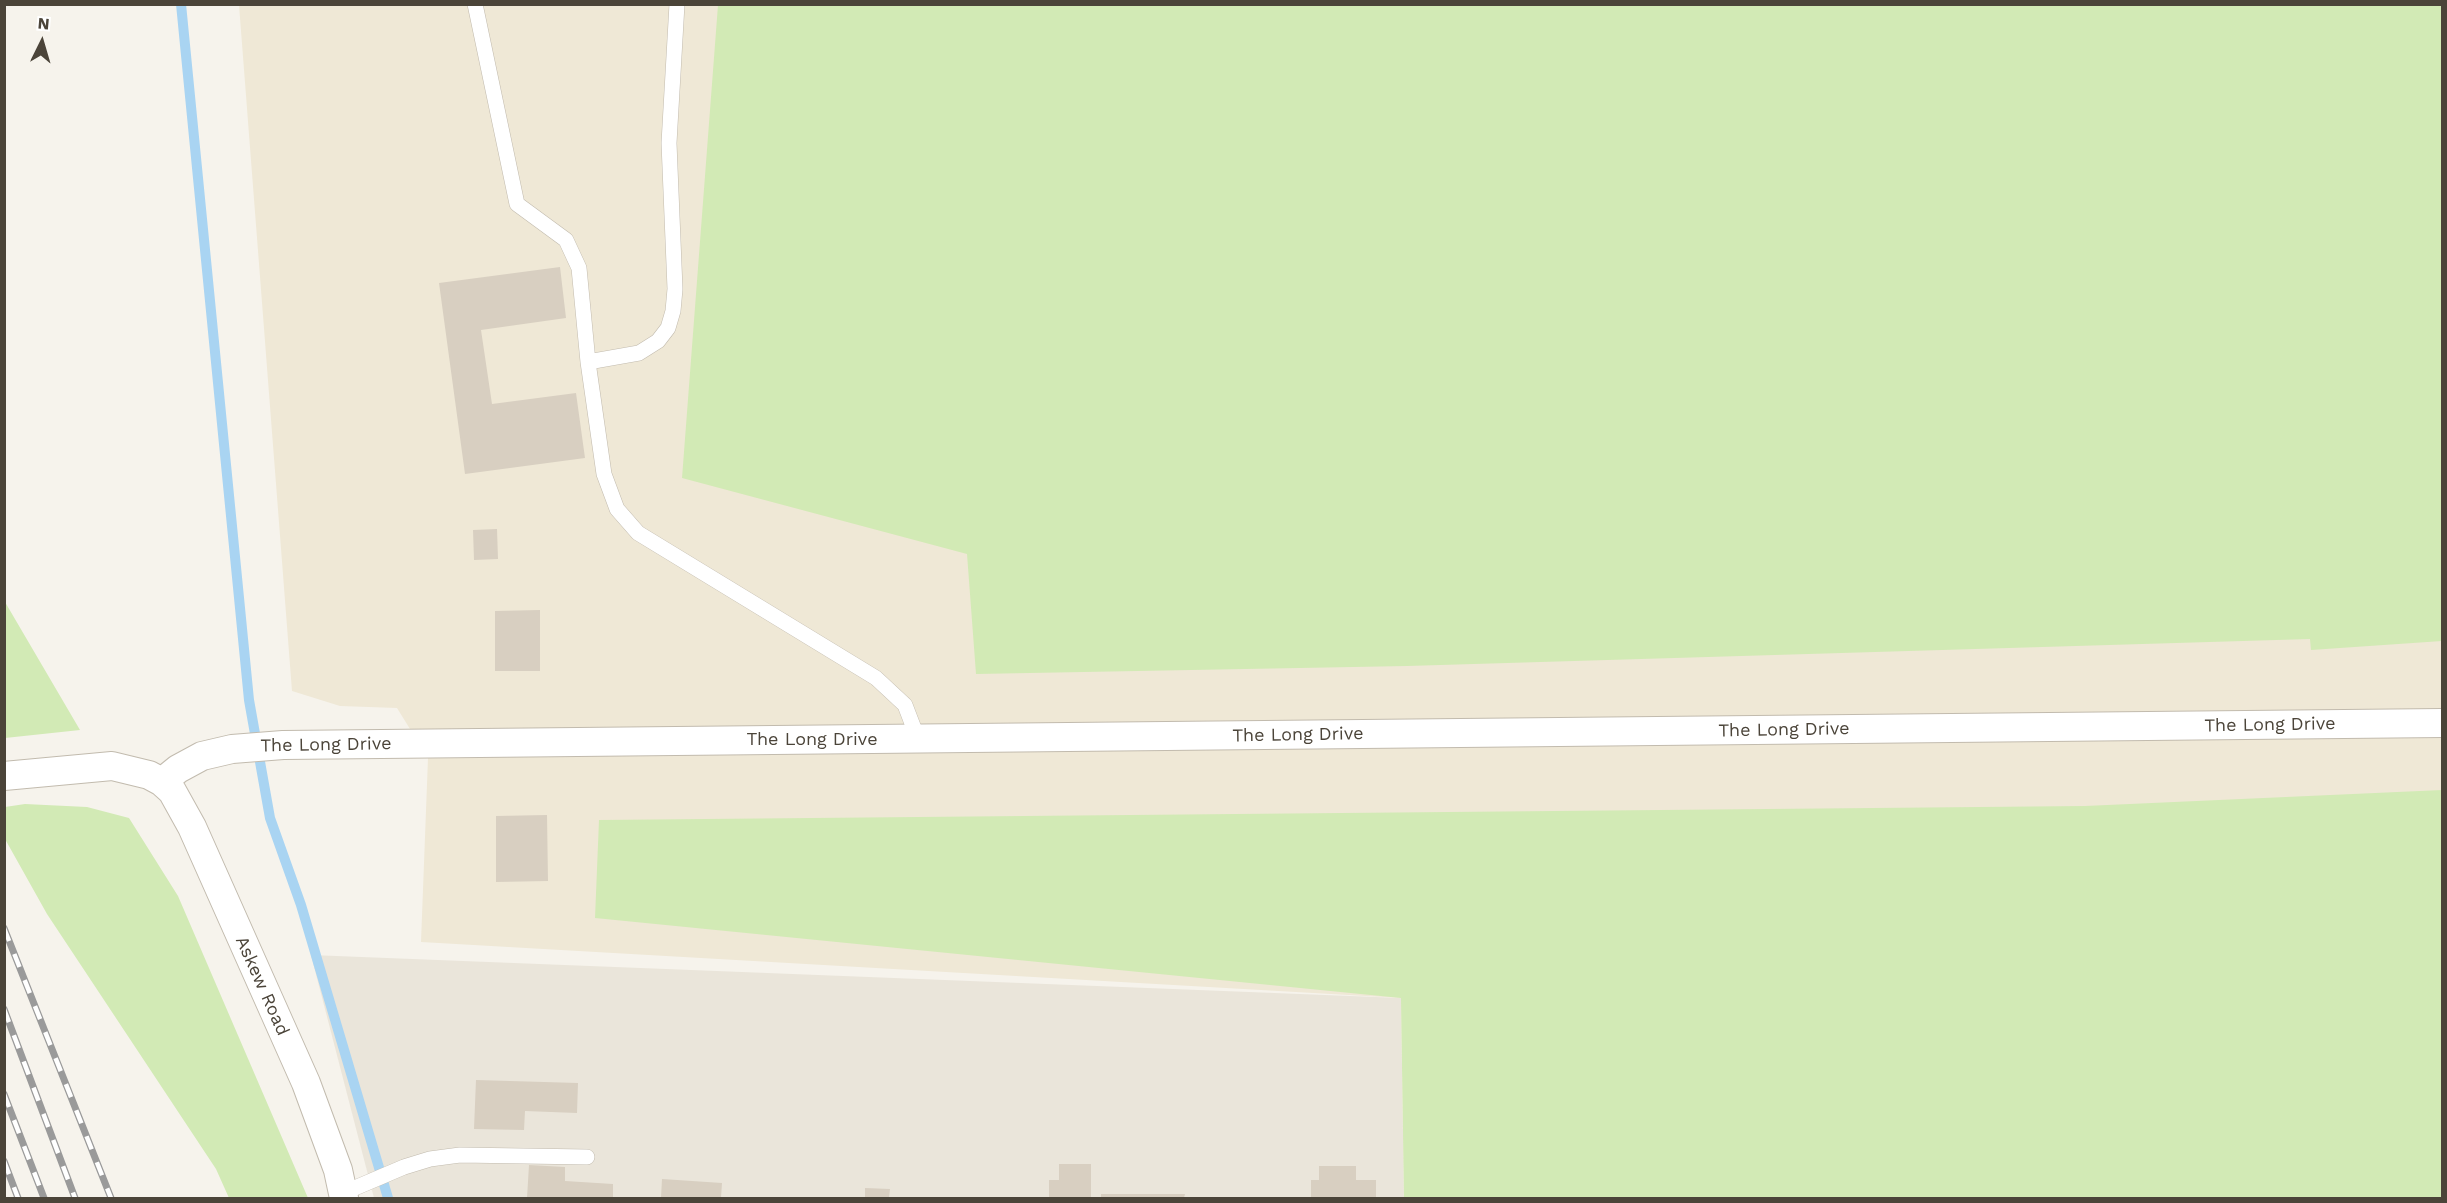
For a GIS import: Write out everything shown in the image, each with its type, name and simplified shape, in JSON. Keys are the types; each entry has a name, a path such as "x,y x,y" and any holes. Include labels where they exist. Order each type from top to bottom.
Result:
{"street":[{"name":"The Long Drive","path":"162,782 178,769 202,756 232,749 283,744 2442,723"},
{"path":"4,776 112,766 131,769 162,782"},
{"name":"Askew Road","path":"162,782 172,791 192,827 306,1083 338,1170 343,1196"}],"lane":[{"path":"475,4 517,204 566,240 579,268 588,362 603,474 617,509 638,533 876,678 905,705 918,739"},
{"path":"588,362 639,353 658,341 668,328 673,311 675,289 669,143 677,4"},
{"path":"343,1196 404,1167 430,1159 460,1155 587,1157"}],"shaded area":[{"path":"239,5 2442,5 2442,1198 1404,1198 1401,998 421,942 428,758 397,708 340,706 292,691"},
{"path":"311,955 1401,998 1404,1198 374,1198"}],"green space":[{"path":"718,5 2442,5 2442,641 2311,650 2310,639 1407,666 976,674 967,554 682,478"},
{"path":"5,602 80,730 5,738"},
{"path":"2442,790 2442,1198 1404,1198 1401,998 595,918 599,820 2085,806"},
{"path":"25,804 87,807 129,818 178,896 308,1198 229,1198 216,1169 47,914 5,839 5,807"}],"building":[{"path":"560,267 566,318 481,330 492,404 576,393 585,458 465,474 439,283"},
{"path":"497,529 498,559 474,560 473,530"},
{"path":"540,610 540,671 495,671 495,611"},
{"path":"547,815 548,881 496,882 496,816"},
{"path":"476,1080 578,1083 577,1113 525,1111 524,1130 474,1129"},
{"path":"1059,1164 1091,1164 1091,1198 1049,1198 1049,1180 1059,1180"},
{"path":"529,1165 565,1167 565,1181 613,1184 613,1198 527,1198"},
{"path":"1319,1166 1356,1166 1356,1180 1376,1180 1376,1198 1311,1198 1311,1180 1319,1180"},
{"path":"662,1179 722,1183 721,1198 661,1198"},
{"path":"865,1188 890,1189 889,1198 865,1198"},
{"path":"1101,1194 1185,1194 1184,1198 1101,1198"}],"waterway":[{"path":"181,4 249,700 270,818 301,905 388,1198"}],"railway":[{"path":"4,928 111,1198"},
{"path":"4,1009 75,1198"},
{"path":"4,1094 44,1198"},
{"path":"4,1161 18,1198"}]}
